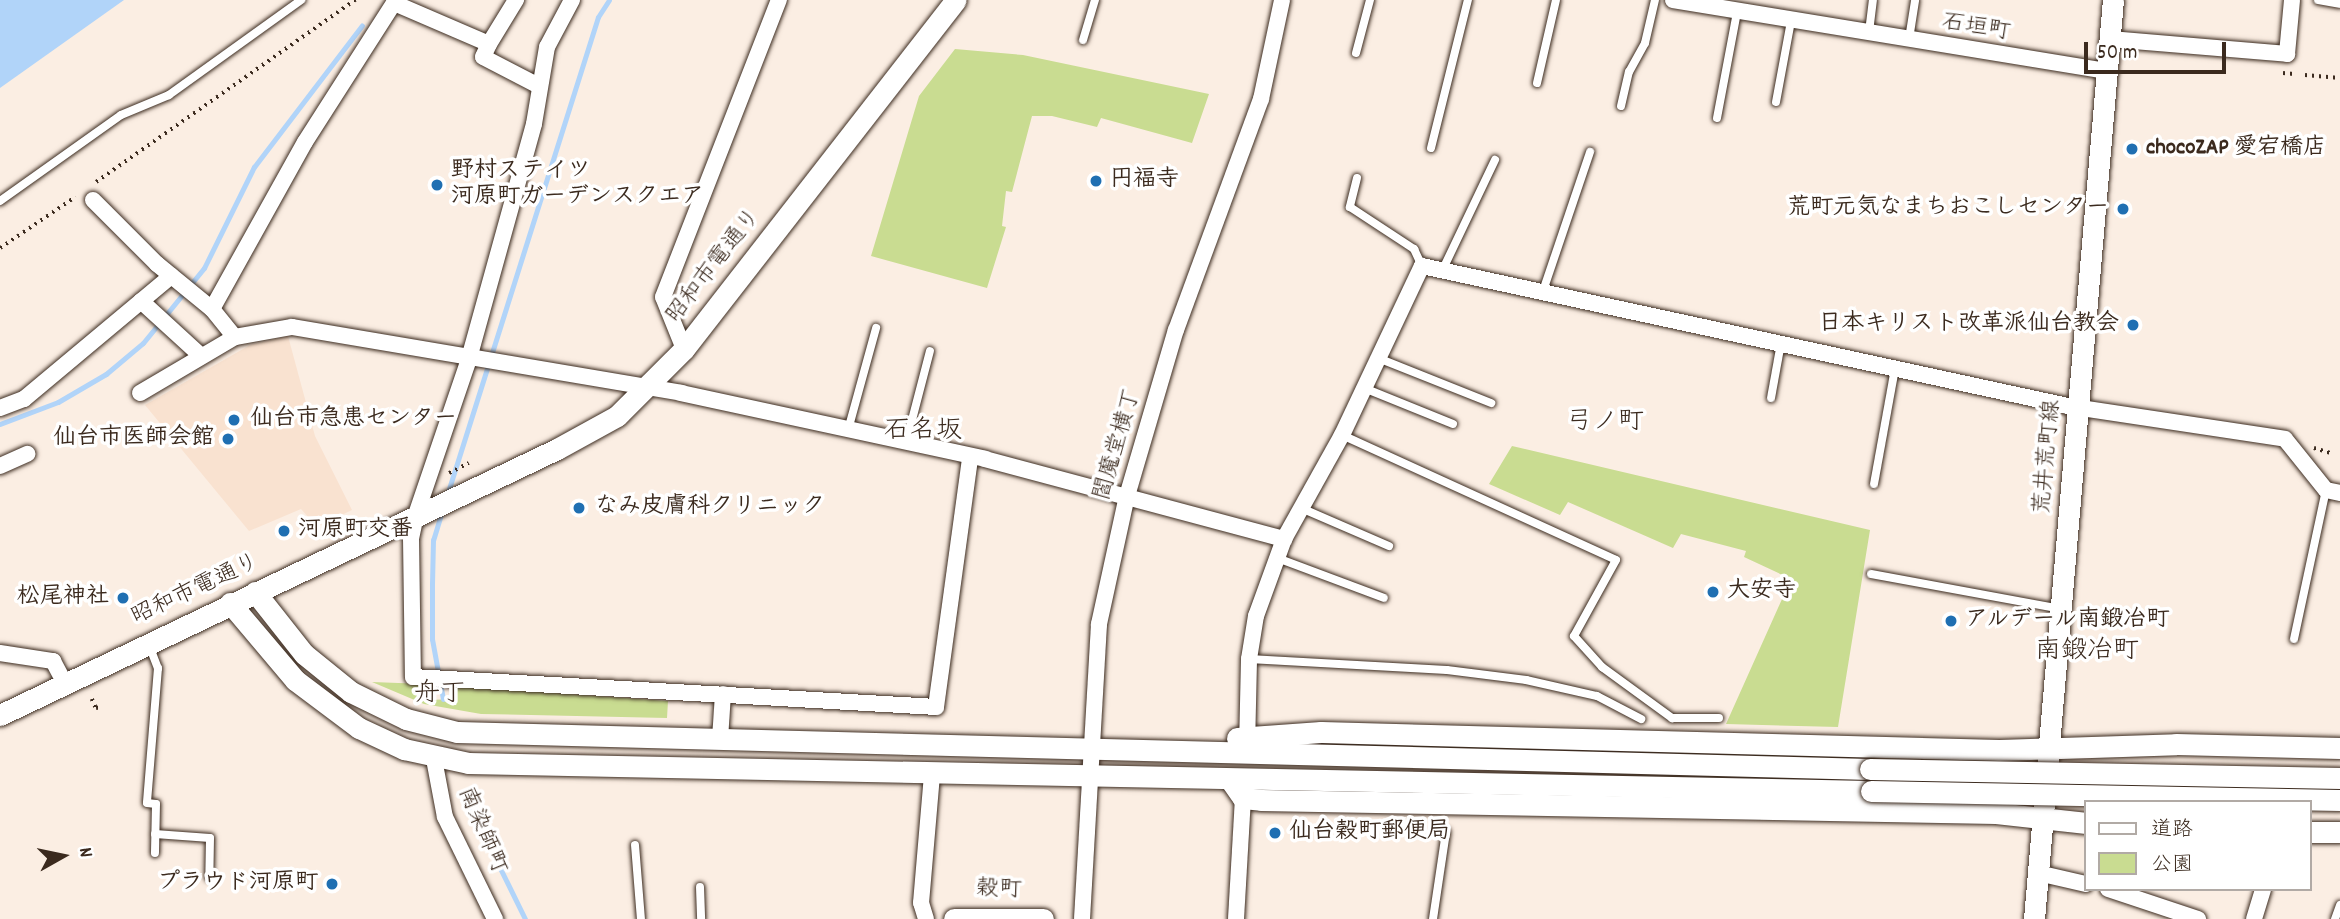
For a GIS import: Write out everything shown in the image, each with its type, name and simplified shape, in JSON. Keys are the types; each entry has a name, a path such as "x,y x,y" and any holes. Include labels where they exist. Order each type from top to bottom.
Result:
{"street":[{"path":"516,0 483,57 539,86"},
{"path":"572,0 547,47 534,124 474,360 411,550 413,677 936,707 970,457"},
{"path":"684,349 663,297 779,0"},
{"name":"昭和市電通り","path":"0,715 456,497 617,416 648,388 684,349 956,0"},
{"name":"閻魔堂横丁","path":"1082,919 1099,624 1127,496 1176,330 1261,99 1282,0"},
{"name":"石垣町","path":"1673,0 1717,4 1737,12 1764,8 1791,21 1909,42 2107,71"},
{"name":"荒井荒町線","path":"2034,919 2113,0"},
{"path":"2110,39 2287,54 2292,0"},
{"path":"207,305 394,3 489,44"},
{"path":"93,200 175,279 207,305 234,337"},
{"path":"1247,744 1250,660 1256,616 1277,558 1284,539 1342,435 1422,266 2080,407 2285,439 2333,492"},
{"path":"0,408 24,399 141,301 175,279"},
{"path":"141,301 201,356"},
{"path":"140,393 234,337 292,327 648,388 906,443 1127,496 1284,539"},
{"path":"0,466 27,454"},
{"path":"255,592 304,654 327,675 376,706 433,728 720,739 1174,750 1247,744 1321,732 1999,750 2050,746 2340,748"},
{"path":"230,603 295,680 328,706 359,728 435,759 518,766 1090,777 1237,790 1996,813 2084,823"},
{"path":"0,653 53,661 65,684"},
{"path":"720,739 723,694"},
{"path":"1247,744 1870,769 2340,778"},
{"path":"1996,813 1999,750"},
{"name":"南染師町","path":"435,759 445,817 495,919"},
{"path":"926,919 921,903 932,775"},
{"path":"1237,790 1871,791 2340,800"},
{"path":"1236,919 1237,790"},
{"path":"2312,832 2340,832"},
{"path":"2038,873 2084,884"},
{"path":"2114,891 2198,919"},
{"path":"2254,919 2262,891"},
{"name":"穀町","path":"954,919 1043,919"}],"lane":[{"path":"0,201 121,115 169,95 301,0"},
{"path":"1083,40 1096,0"},
{"path":"1356,53 1370,0"},
{"path":"1431,148 1468,0"},
{"path":"1537,83 1556,0"},
{"path":"1621,106 1629,72 1645,43 1655,0"},
{"path":"1868,34 1873,0"},
{"path":"1909,42 1915,0"},
{"path":"2318,0 2340,4"},
{"path":"1717,118 1737,12"},
{"path":"1776,102 1791,21"},
{"path":"1543,291 1590,152"},
{"path":"1443,269 1495,160"},
{"path":"1357,178 1350,207 1414,249 1422,266"},
{"path":"848,431 876,328"},
{"path":"1771,398 1781,343"},
{"path":"906,443 930,351"},
{"path":"1378,358 1491,403"},
{"path":"1874,484 1895,368"},
{"path":"1364,388 1453,424"},
{"path":"1342,435 1616,560 1574,636 1602,667 1672,718 1719,718"},
{"path":"2294,639 2333,492"},
{"path":"1301,508 1390,546"},
{"path":"1277,558 1384,598"},
{"path":"1871,574 2062,609"},
{"path":"148,642 158,668 146,803 156,804 155,853"},
{"path":"1250,660 1447,670 1526,680 1597,696 1641,719"},
{"path":"1433,919 1446,832"},
{"path":"155,834 210,838 209,877"},
{"path":"635,845 641,919"},
{"path":"700,887 701,919"},
{"path":"2335,919 2340,905"}],"path":[{"path":"0,248 355,0"},
{"path":"2305,75 2340,78"},
{"path":"441,477 469,463"},
{"path":"92,699 99,709"}],"shaded area":[{"name":"仙台市急患センター","path":"288,336 315,436 352,510 317,527 301,509 249,531 145,405 250,345"}],"green space":[{"path":"955,49 1023,55 1209,94 1192,143 1101,118 1097,127 1052,116 1032,116 1012,192 1006,191 1002,226 1006,227 987,288 871,256 919,96"},
{"path":"1512,446 1870,530 1838,727 1726,724 1791,579 1744,557 1746,551 1681,534 1673,548 1568,502 1560,515 1489,484"},
{"path":"372,682 425,684 429,700 454,699 453,686 668,701 667,718 481,714 424,704"}],"water":[{"path":"0,0 124,0 0,88"}],"waterway":[{"path":"447,495 598,17 609,0"},
{"path":"0,424 58,402 106,374 143,343 204,268 254,167 362,25"},
{"path":"442,511 433,540 432,639 443,699"},
{"path":"468,803 525,919"}],"place":[{"name":"chocoZAP 愛宕橋店","path":"2132,149"},
{"name":"円福寺","path":"1096,181"},
{"name":"野村ステイツ 河原町ガーデンスクエア","path":"437,185"},
{"name":"荒町元気なまちおこしセンター","path":"2123,209"},
{"name":"日本キリスト改革派仙台教会","path":"2133,325"},
{"name":"仙台市急患センター","path":"234,420"},
{"name":"仙台市医師会館","path":"228,439"},
{"name":"なみ皮膚科クリニック","path":"579,508"},
{"name":"河原町交番","path":"284,531"},
{"name":"大安寺","path":"1713,592"},
{"name":"松尾神社","path":"123,598"},
{"name":"アルデール南鍛冶町","path":"1951,621"},
{"name":"仙台穀町郵便局","path":"1275,833"},
{"name":"プラウド河原町","path":"332,884"}],"district":[{"name":"弓ノ町","path":"1605,423"},
{"name":"石名坂","path":"923,432"},
{"name":"南鍛冶町","path":"2087,652"},
{"name":"舟丁","path":"440,695"}]}
